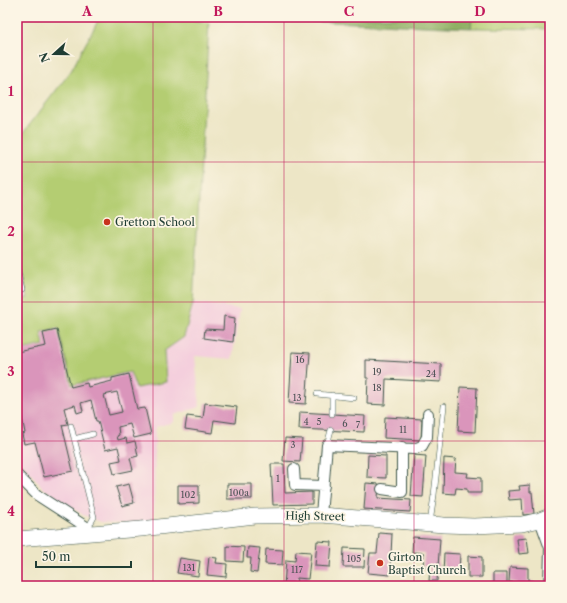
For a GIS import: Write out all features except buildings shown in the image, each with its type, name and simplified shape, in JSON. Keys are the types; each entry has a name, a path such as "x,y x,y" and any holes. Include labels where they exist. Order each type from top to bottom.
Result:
{"street":[{"path":"321,515 327,445 402,447 414,449 422,446 427,438 428,414"},
{"path":"382,489 402,492 402,447"},
{"path":"294,469 295,485 324,486"},
{"path":"17,475 37,495 87,532"},
{"name":"High Street","path":"17,539 255,516 321,515 474,526 522,524 545,518"},
{"path":"545,518 550,548 549,586"}],"lane":[{"path":"17,269 22,290"},
{"path":"317,394 354,398"},
{"path":"332,395 332,414"},
{"path":"430,524 444,406"},
{"path":"71,426 94,516 87,532"},
{"path":"327,445 331,430"},
{"path":"74,438 93,434"}],"shaded area":[{"name":"Gretton School","path":"100,17 174,17 209,23 193,302 240,309 232,359 195,356 200,407 174,415 174,422 155,427 154,522 141,524 101,522 83,515 44,489 17,458 17,141 71,71"}],"green space":[{"name":"Gretton School","path":"100,17 174,17 209,23 193,303 184,337 164,351 166,382 136,388 130,372 72,385 58,328 41,332 44,345 17,351 17,301 28,298 17,257 17,141 71,71"},
{"path":"258,17 472,17 471,28 258,19"},
{"path":"472,17 550,17 550,29 471,28"}],"place":[{"name":"Gretton School","path":"107,222"},
{"name":"Girton Baptist Church","path":"380,563"}]}
